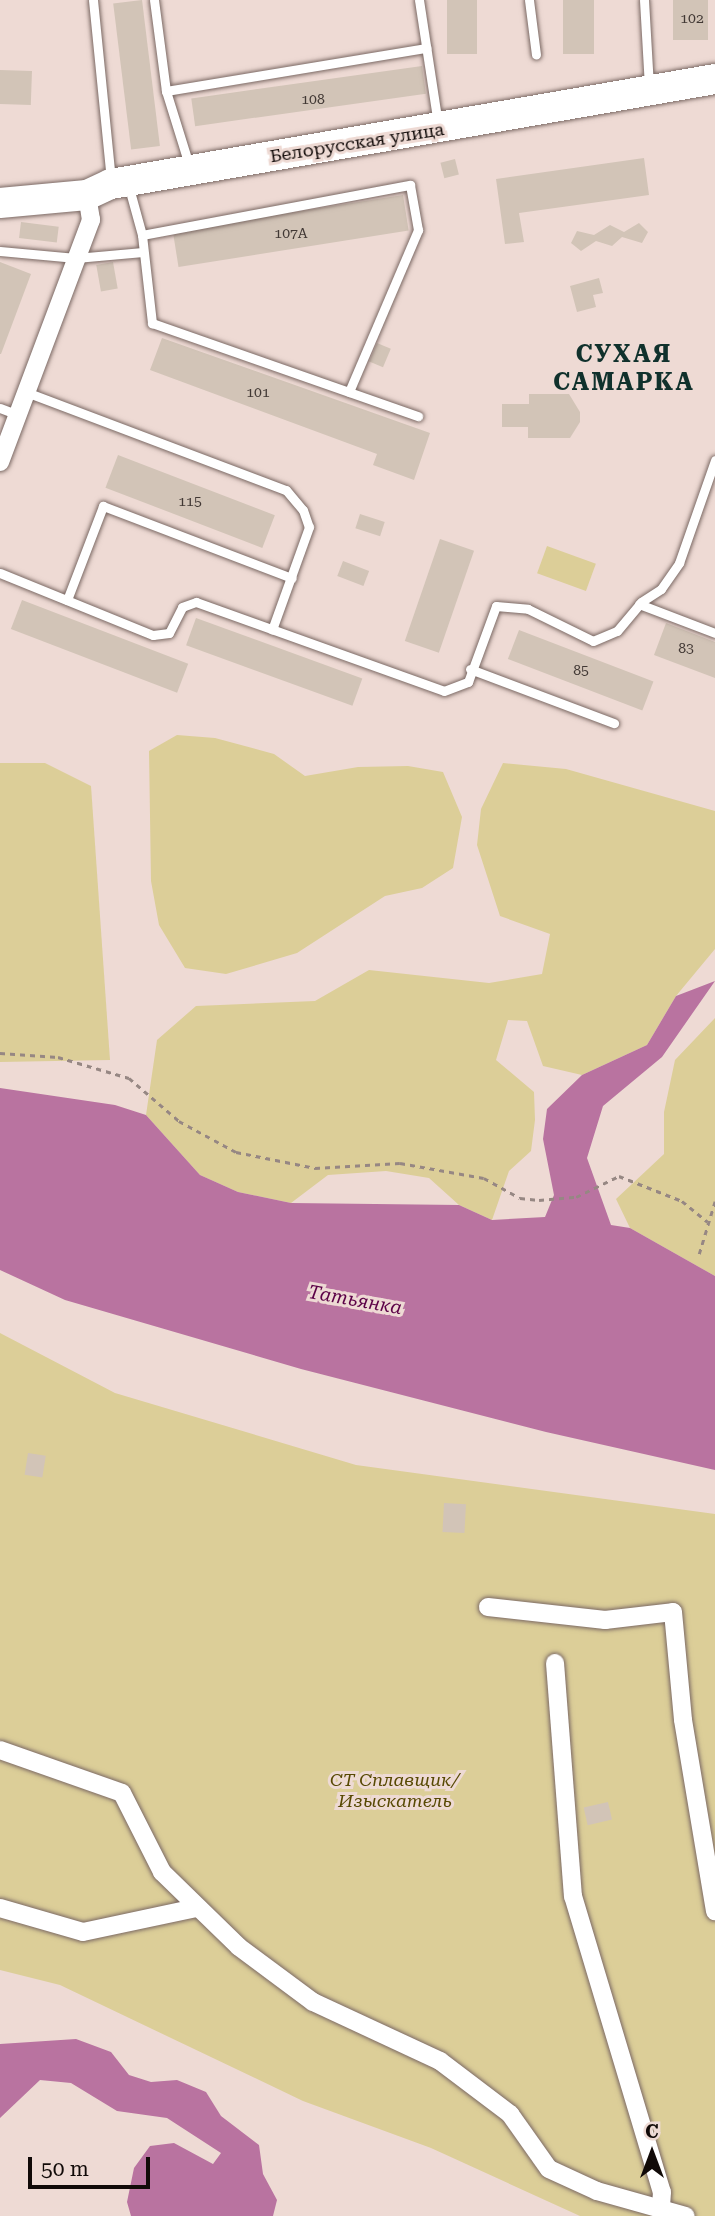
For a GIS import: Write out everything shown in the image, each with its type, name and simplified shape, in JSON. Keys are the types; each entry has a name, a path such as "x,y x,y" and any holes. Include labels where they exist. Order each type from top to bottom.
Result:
{"main road":[{"name":"Белорусская улица","path":"0,204 715,79"}],"street":[{"path":"0,462 76,258 108,187"},
{"path":"488,1607 605,1620 673,1612 683,1720 715,1911"},
{"path":"555,1663 573,1896 662,2192 661,2208"},
{"path":"0,1750 122,1793 162,1872 196,1908 313,2003 440,2061 510,2114 549,2169 597,2191 686,2216"},
{"path":"0,1908 83,1932 196,1908"}],"lane":[{"path":"93,0 108,187 142,235 152,323 418,416"},
{"path":"154,0 166,91 190,170"},
{"path":"419,0 439,129"},
{"path":"529,0 536,55"},
{"path":"643,0 650,91"},
{"path":"166,91 426,48"},
{"path":"142,235 410,185 418,230 349,392"},
{"path":"0,251 76,258 144,252"},
{"path":"26,392 286,491 309,527 272,630"},
{"path":"0,408 18,415"},
{"path":"0,573 153,635 169,633 182,607 196,602 432,689 459,688 468,682 470,669 496,606 528,609 593,640 608,638 639,604 661,589 679,563 715,460"},
{"path":"67,600 103,506 292,578"},
{"path":"639,604 715,633"},
{"path":"470,669 614,723"}],"path":[{"path":"0,1054 58,1056 129,1079 179,1121 236,1152 315,1168 400,1163 484,1178 520,1198 539,1200 576,1197 619,1176 682,1201 708,1222"},
{"path":"699,1254 715,1201"}],"green space":[{"path":"547,546 596,564 586,591 537,573"},
{"path":"177,735 215,738 274,754 305,776 358,767 408,766 443,772 462,817 453,868 422,888 385,896 297,953 226,974 185,968 159,925 151,881 149,751"},
{"path":"0,763 45,763 91,786 110,1060 0,1062"},
{"path":"503,763 566,769 715,811 715,949 676,996 647,1045 582,1075 543,1066 527,1021 508,1020 496,1060 534,1092 535,1120 531,1151 509,1171 492,1220 459,1205 429,1178 386,1171 328,1175 291,1203 238,1192 200,1175 146,1115 157,1040 196,1006 315,1001 369,970 489,983 542,974 550,934 500,916 477,845 481,809"},
{"path":"715,1018 715,1276 630,1228 616,1199 664,1154 664,1112 675,1060"},
{"name":"СТ Сплавщик/ Изыскатель","path":"0,1333 115,1393 356,1465 715,1514 715,2216 580,2216 431,2148 303,2101 60,1985 0,1970"}],"water":[{"name":"Татьянка","path":"715,981 662,1057 603,1106 587,1158 611,1225 630,1228 715,1276 715,1470 546,1432 301,1369 65,1300 0,1270 0,1088 115,1105 146,1115 200,1175 238,1192 291,1203 459,1205 492,1220 545,1217 554,1195 543,1139 547,1109 582,1075 647,1045 676,996"},
{"path":"76,2039 111,2052 129,2075 151,2082 177,2080 206,2092 221,2116 259,2145 263,2174 277,2200 273,2216 131,2216 127,2202 134,2168 150,2146 174,2143 213,2164 221,2153 167,2118 117,2111 71,2083 40,2080 0,2118 0,2044"}],"building":[{"path":"142,0 160,146 131,149 113,4"},
{"path":"447,0 477,0 477,54 447,54"},
{"path":"563,0 594,0 594,54 563,54"},
{"path":"673,0 708,0 708,40 673,40"},
{"path":"422,66 426,94 195,126 191,98"},
{"path":"0,70 32,71 31,105 0,104"},
{"path":"644,158 649,195 519,213 524,242 505,244 496,179"},
{"path":"455,159 459,175 444,178 440,163"},
{"path":"403,195 409,231 179,267 173,231"},
{"path":"21,222 59,227 57,243 19,238"},
{"path":"639,223 648,232 642,243 622,237 612,246 596,241 581,251 571,243 577,231 594,235 610,225 624,232"},
{"path":"0,262 31,274 1,354 0,354"},
{"path":"113,262 118,289 101,292 96,265"},
{"path":"599,278 603,293 593,295 596,307 577,312 570,286"},
{"path":"162,338 430,433 414,480 373,465 377,454 150,370"},
{"path":"377,343 391,349 383,367 369,361"},
{"path":"529,394 569,394 580,412 580,422 570,438 528,438 528,427 502,427 502,404 529,404"},
{"path":"118,455 275,515 262,548 105,488"},
{"path":"360,514 385,522 380,536 355,528"},
{"path":"440,539 474,551 439,653 405,641"},
{"path":"343,561 369,571 363,586 337,576"},
{"path":"22,600 188,664 177,693 11,629"},
{"path":"196,618 362,679 352,706 186,645"},
{"path":"666,623 715,642 715,678 654,655"},
{"path":"519,630 653,682 642,711 508,659"},
{"path":"28,1453 46,1456 42,1478 25,1475"},
{"path":"444,1503 466,1504 464,1533 442,1532"},
{"path":"608,1802 612,1820 588,1825 584,1808"}],"district":[{"name":"СУХАЯ САМАРКА","path":"624,369"}]}
